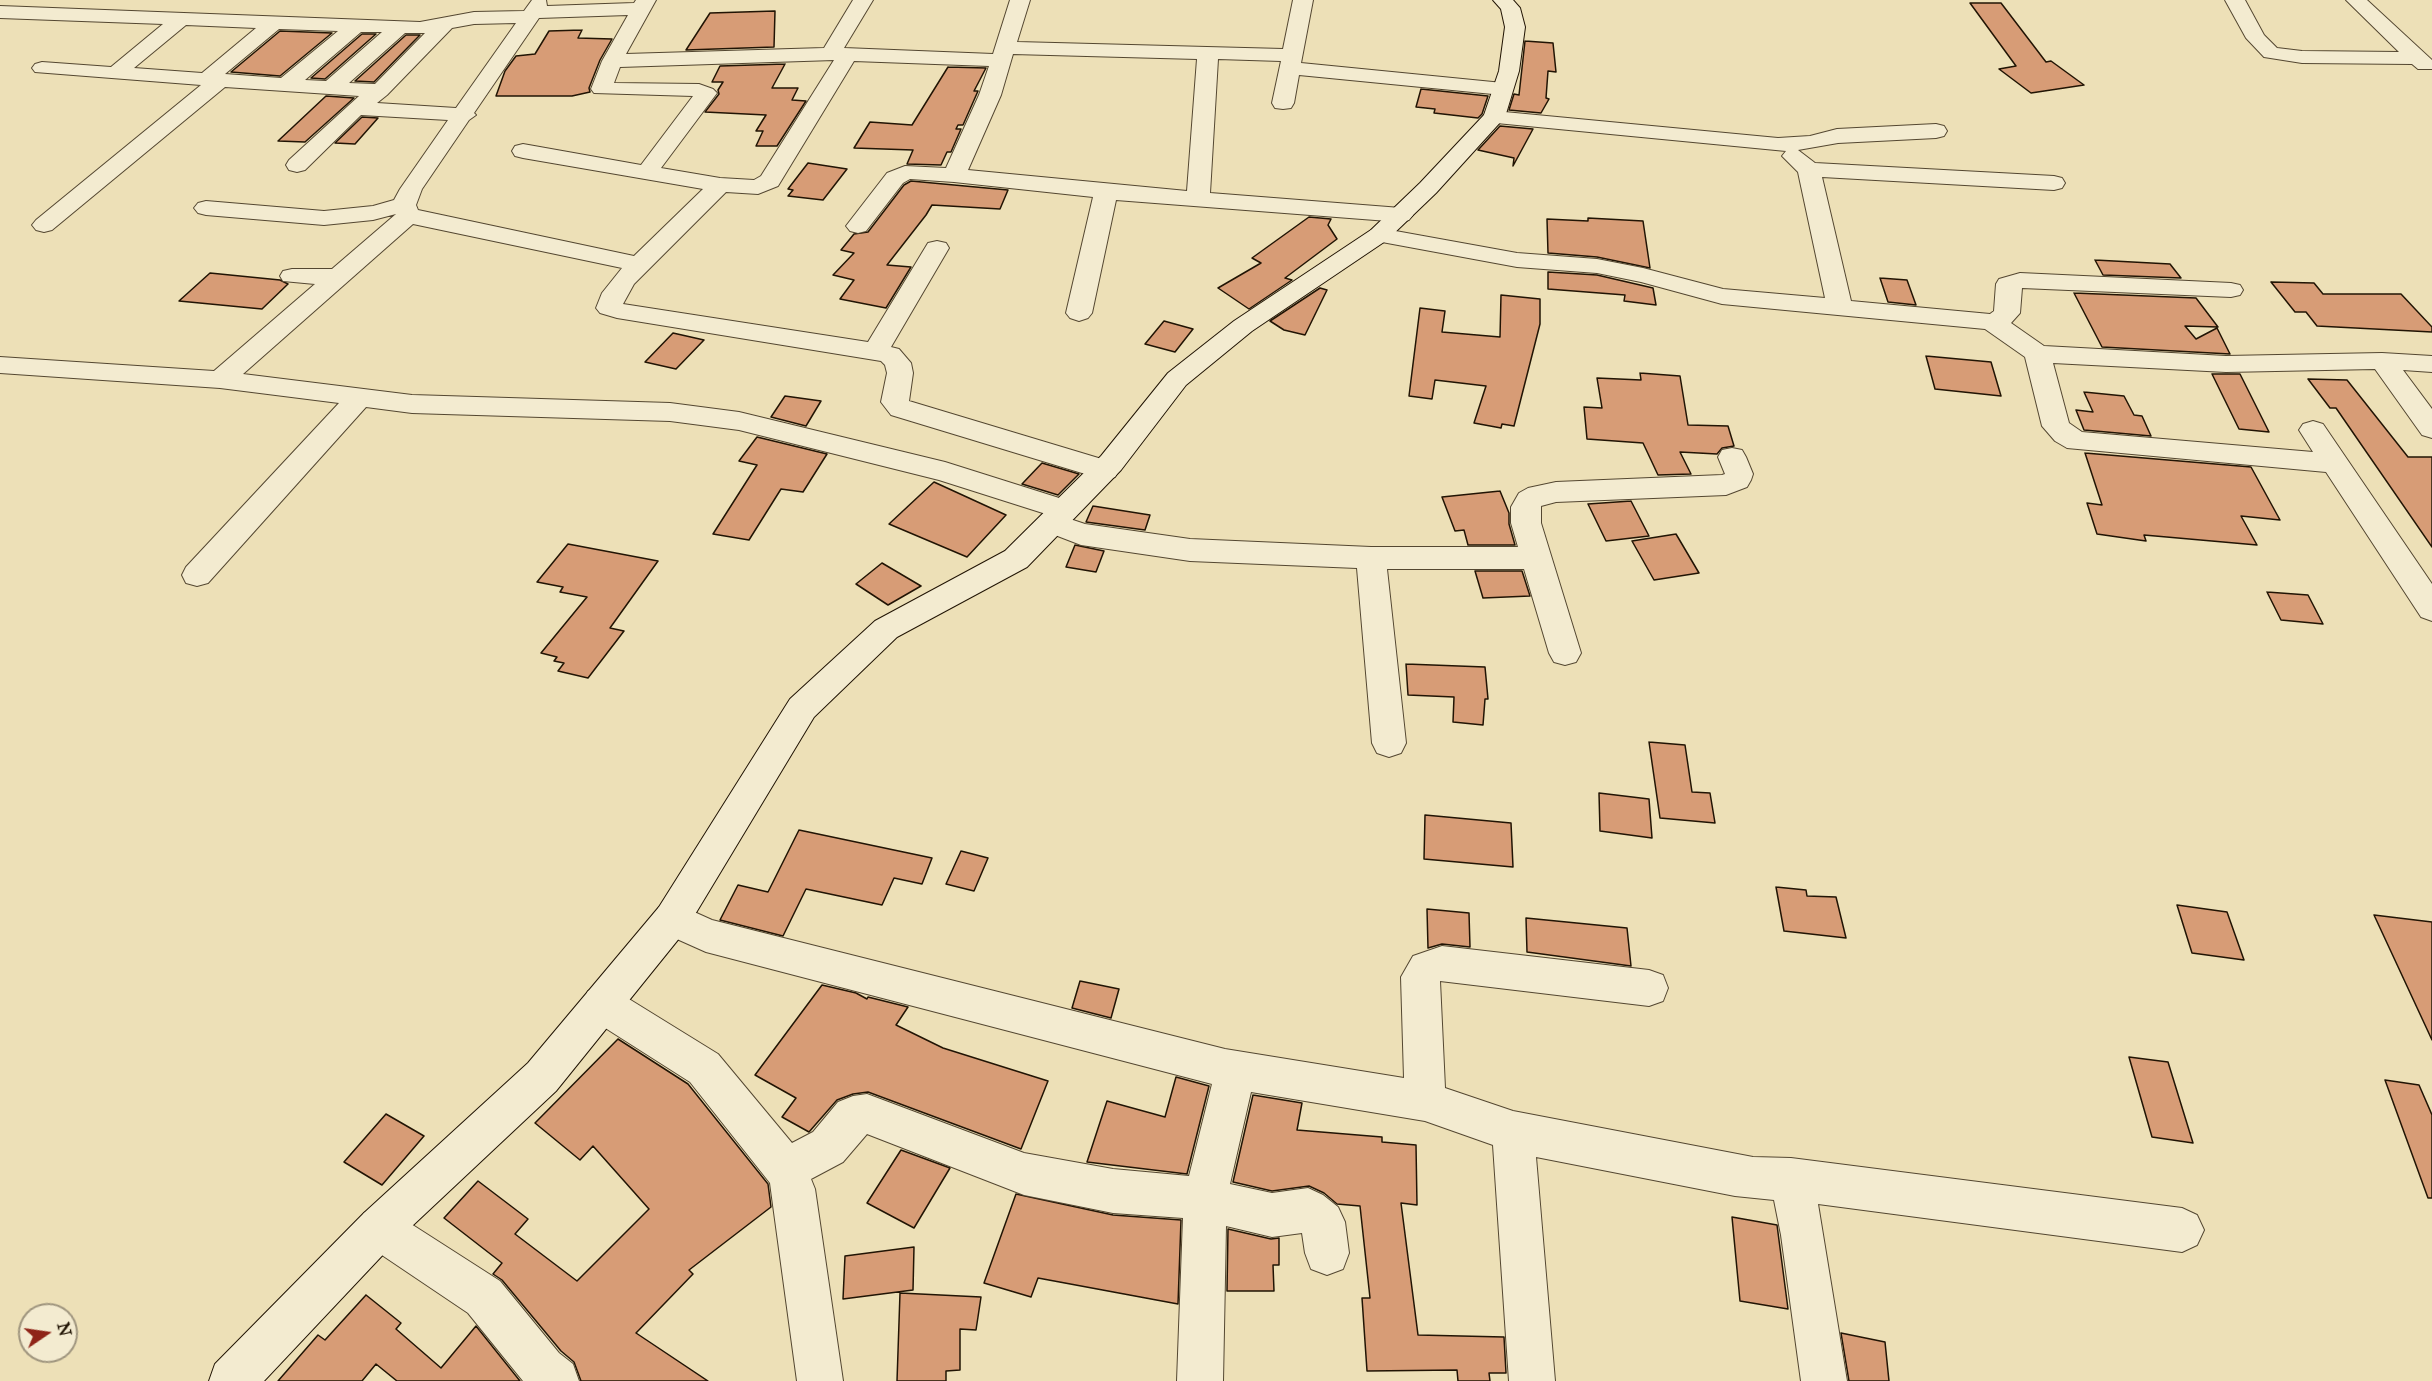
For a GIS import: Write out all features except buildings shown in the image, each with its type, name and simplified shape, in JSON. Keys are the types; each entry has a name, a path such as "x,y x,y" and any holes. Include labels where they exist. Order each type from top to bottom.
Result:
{"street":[{"path":"80,15 99,0"},
{"path":"523,151 720,185 758,188 770,181 840,54 863,0"},
{"path":"954,175 979,122 1020,0"},
{"path":"1283,103 1303,0"},
{"path":"232,1381 379,1228 542,1077 672,919 802,708 886,629 1016,559 1105,470 1177,379 1243,327 1390,225 1498,103 1509,71 1515,27 1510,8 1503,0"},
{"path":"2235,0 2256,38 2271,52 2302,57 2425,65"},
{"path":"2356,0 2425,65"},
{"path":"0,12 80,15 177,12 274,23 420,28 535,10 644,5"},
{"path":"644,5 612,61 600,87 602,90 699,90 706,93 647,172"},
{"path":"220,380 338,277 406,210 411,189 465,115 535,10"},
{"path":"116,73 177,12"},
{"path":"44,225 213,79 274,23"},
{"path":"297,165 356,108 380,91 445,24"},
{"path":"287,84 357,25"},
{"path":"332,87 399,28"},
{"path":"612,61 840,54 1208,53 1291,62 1498,103 1778,145 1811,144 1837,136 1936,131"},
{"path":"1198,199 1208,53"},
{"path":"42,68 380,91"},
{"path":"356,108 465,115"},
{"path":"1778,145 1809,169 2054,183"},
{"path":"1809,169 1840,308"},
{"path":"858,226 895,178 905,173 916,172 1106,192 1297,205 1390,225 1517,260 1597,266 1722,296 1992,322 2007,313 2008,284 2019,280 2231,290"},
{"path":"720,185 625,279 615,293 609,308 626,313 890,355 898,363 900,373 895,402 901,409 1105,470"},
{"path":"1079,313 1106,192"},
{"path":"206,208 336,218 406,210 641,265"},
{"path":"876,351 937,248"},
{"path":"292,276 338,277"},
{"path":"1992,322 2037,354 2056,426 2065,435 2077,441 2334,463"},
{"path":"2037,354 2226,364 2382,362 2432,364"},
{"path":"2382,362 2432,429"},
{"path":"0,365 220,380 412,404 670,412 739,421 945,472 1058,516 1081,534 1190,550 1371,558 1536,558"},
{"path":"197,575 359,398"},
{"path":"2313,429 2432,609"},
{"path":"1565,653 1526,523 1526,507 1529,500 1538,495 1556,492 1725,485 1737,480 1739,474 1732,457"},
{"path":"1371,558 1389,743"},
{"path":"672,919 706,935 1225,1068 1425,1101 1513,1132 1735,1176 1791,1179 2182,1230"},
{"path":"1425,1101 1420,976 1427,968 1442,963 1648,988"},
{"path":"602,1004 704,1068 786,1169 794,1189 820,1381"},
{"path":"1200,1381 1206,1200 1232,1084 1225,1068"},
{"path":"786,1169 828,1147 853,1116 867,1114 1024,1174 1113,1191 1167,1194 1206,1200 1272,1215 1308,1210 1323,1222 1326,1253"},
{"path":"1513,1132 1532,1381"},
{"path":"1791,1179 1803,1235 1824,1381"},
{"path":"379,1228 484,1297 543,1369 556,1381"}]}
